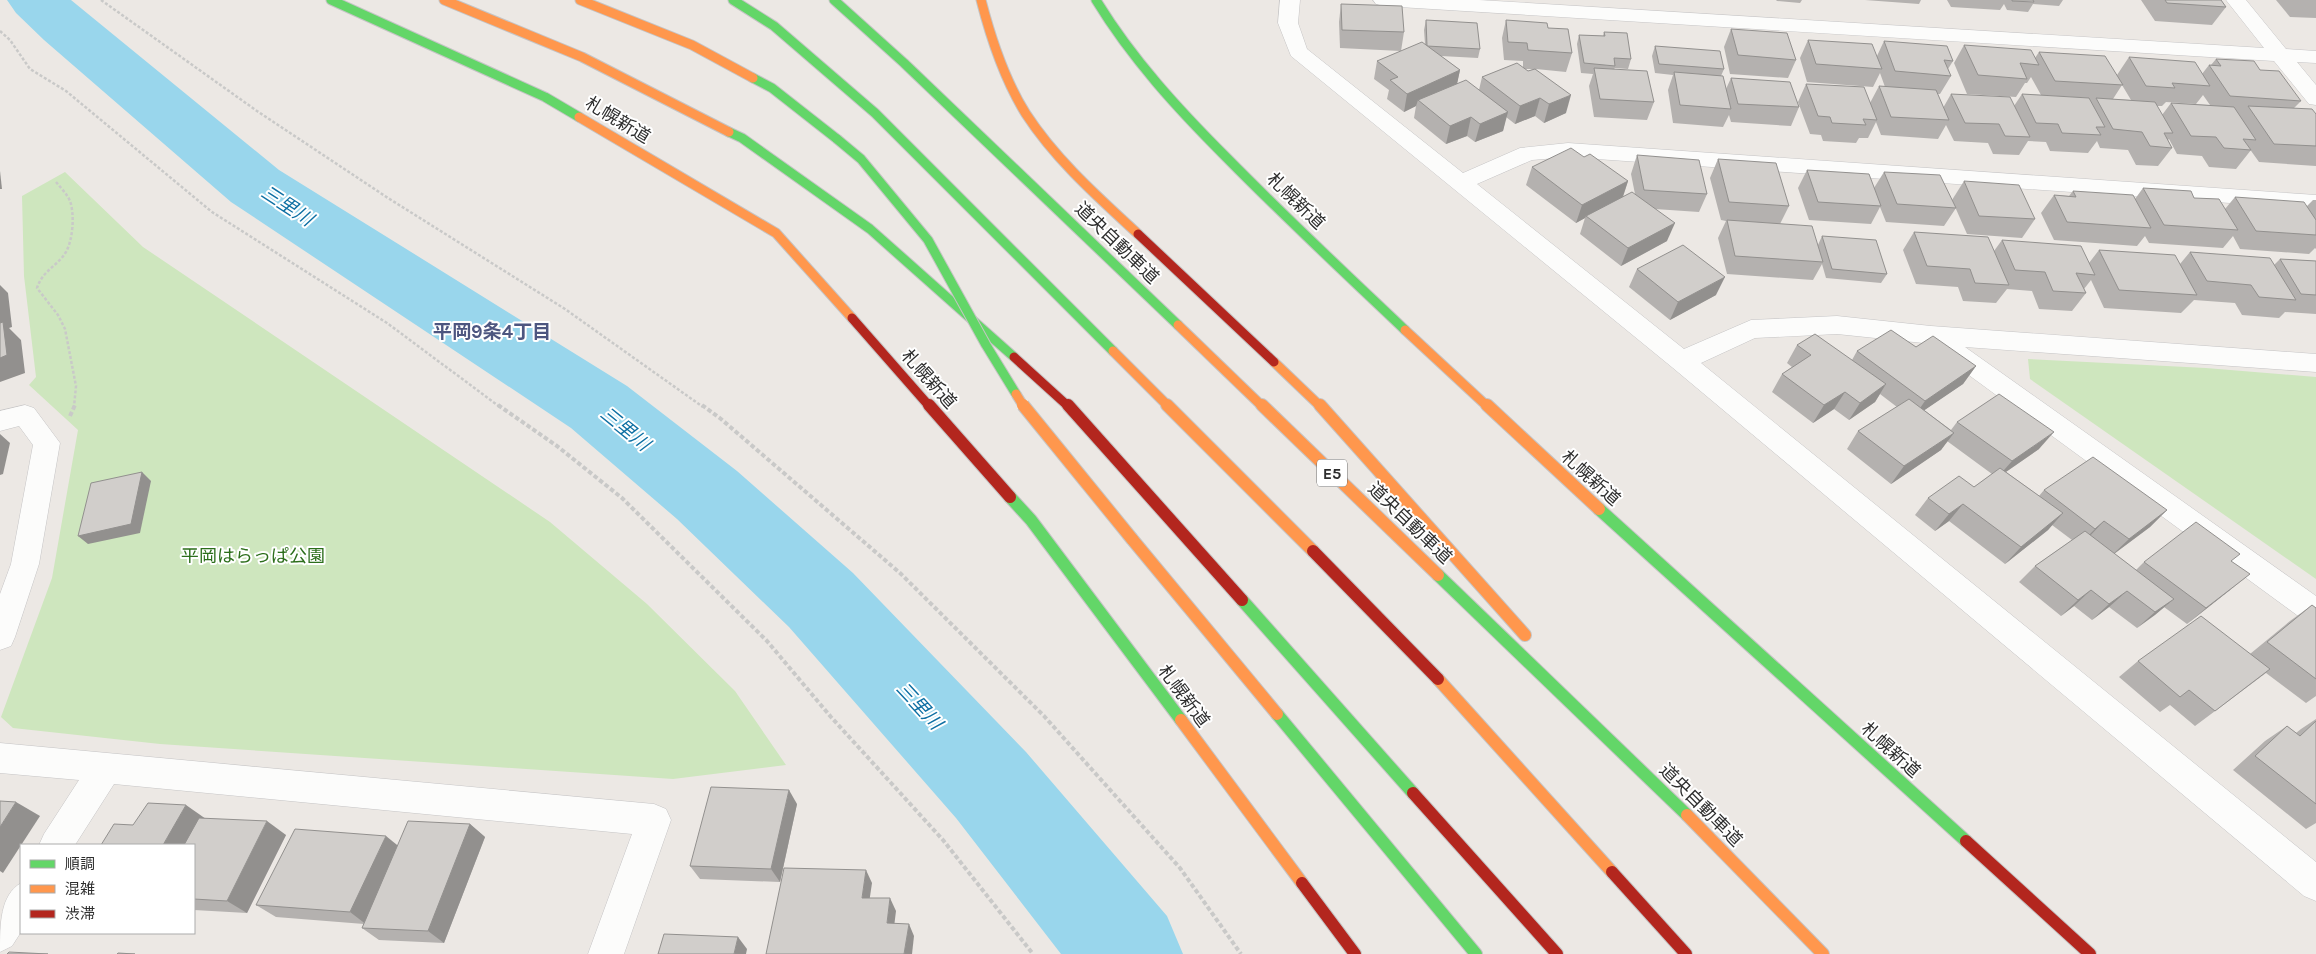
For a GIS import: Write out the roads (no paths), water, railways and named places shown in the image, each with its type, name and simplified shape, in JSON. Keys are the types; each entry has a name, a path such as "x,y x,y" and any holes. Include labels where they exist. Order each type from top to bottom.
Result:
{"main road":[{"name":"札幌新道","path":"331,0 545,97 776,233 1031,520 1355,954"},
{"path":"444,0 582,57 742,138 870,229 1069,406 1557,954"},
{"path":"580,0 692,45 772,88 861,159 928,240 986,345 1025,408 1476,954"},
{"path":"733,0 774,26 874,113 1413,652 1686,954"},
{"name":"道央自動車道","path":"834,0 904,63 1663,790 1823,954"},
{"path":"981,0 986,22 1011,88 1034,126 1074,173 1320,405 1531,642"},
{"name":"札幌新道","path":"1096,0 1110,25 1162,92 1243,174 1446,370 2090,954"},
{"path":"1571,687 1663,790"}],"street":[{"path":"1290,0 1288,23 1298,52 1682,361 2316,884"},
{"path":"1384,0 2316,57"},
{"path":"2236,0 2316,99"},
{"path":"1462,183 1528,153 1568,150 2316,202"},
{"path":"1682,361 1751,329 1837,325 1931,335 2316,362"},
{"path":"1931,335 2316,612"},
{"path":"0,422 25,415 47,442 25,564 0,638"},
{"path":"0,758 654,820 606,954"},
{"path":"57,844 105,769"},
{"path":"0,934 20,902"}],"waterway":[{"name":"三里川","path":"37,0 65,27 255,186 599,407 707,495 821,600 991,785 1129,954"}],"district":[{"name":"平岡9条4丁目","path":"492,332"}],"park label":[{"name":"平岡はらっぱ公園","path":"253,556"}]}
